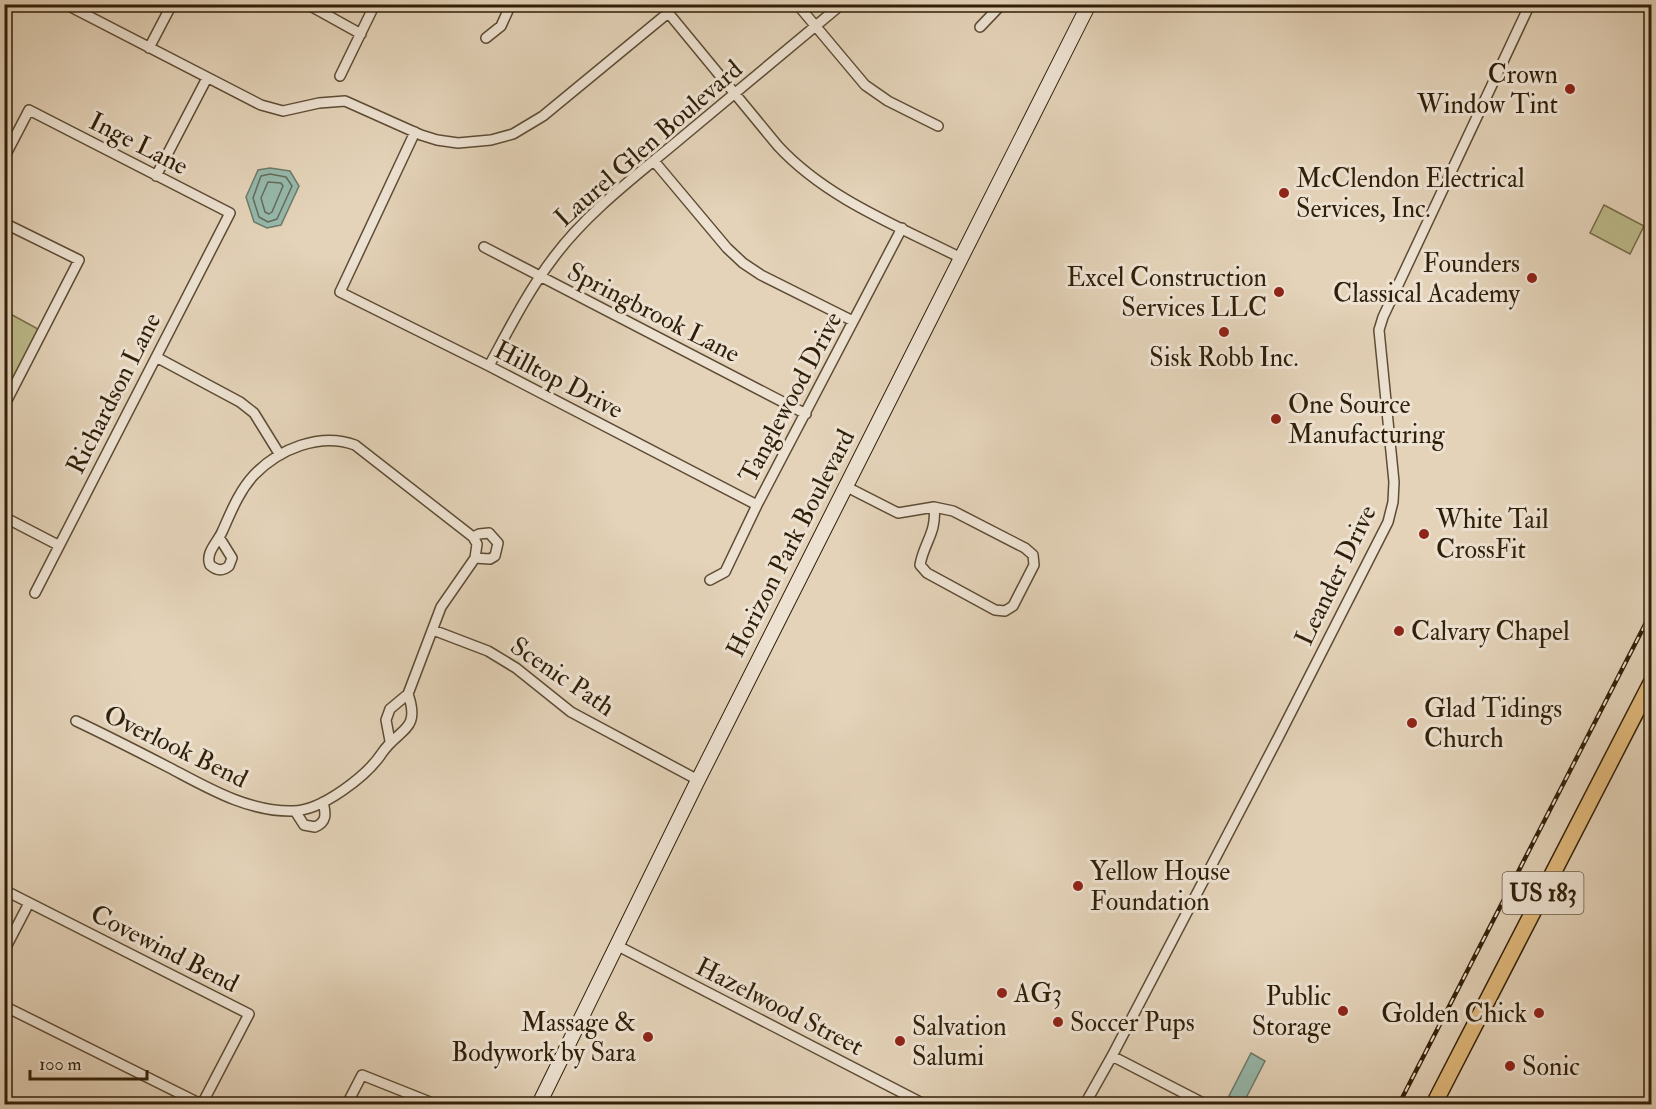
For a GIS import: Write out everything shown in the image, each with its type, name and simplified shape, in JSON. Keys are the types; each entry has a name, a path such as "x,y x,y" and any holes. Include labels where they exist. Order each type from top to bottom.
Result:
{"main road":[{"name":"US 183","path":"1434,1104 1652,681"}],"street":[{"path":"65,4 261,105 283,111 319,103 345,101 415,132 437,140 458,143 480,142 513,134 543,116 668,13"},
{"path":"149,48 172,4"},
{"path":"307,4 361,34"},
{"path":"340,76 375,4"},
{"path":"486,38 501,26 512,4"},
{"path":"661,4 783,151 810,176 835,193 961,258"},
{"path":"797,4 858,78 872,91 938,126"},
{"name":"Laurel Glen Boulevard","path":"489,366 540,276 584,222 842,4"},
{"path":"980,27 1002,4"},
{"name":"Horizon Park Boulevard","path":"539,1104 845,486 1089,4"},
{"name":"Leander Drive","path":"1085,1104 1278,738 1388,522 1393,502 1394,482 1379,330 1530,4"},
{"path":"156,176 207,78"},
{"name":"Inge Lane","path":"4,158 29,110 230,213"},
{"name":"Hilltop Drive","path":"415,132 340,292 489,366 757,505"},
{"path":"654,161 727,248 743,263 853,321"},
{"name":"Richardson Lane","path":"35,593 230,213"},
{"path":"4,223 79,260 4,406"},
{"name":"Tanglewood Drive","path":"710,580 725,572 757,505 902,228"},
{"name":"Springbrook Lane","path":"484,247 806,414"},
{"path":"156,357 240,402 254,413 280,455"},
{"name":"Overlook Bend","path":"219,537 238,497 254,475 280,455 295,447 327,440 341,440 355,445 473,537 489,532 494,537 498,543 495,556 490,559 475,558 441,607 408,694 390,709 386,720 390,741"},
{"path":"845,486 898,513 934,507 953,511 1025,549 1033,555 1034,565 1012,606 1005,611 995,610 927,573 920,565 933,532 934,507"},
{"path":"4,517 58,545"},
{"path":"473,537 477,544 475,558"},
{"name":"Scenic Path","path":"433,630 488,651 516,668 571,712 698,780"},
{"name":"Overlook Bend","path":"76,721 238,802 295,811 323,802 356,781 378,760 390,741 411,724 413,714 408,694"},
{"name":"Overlook Bend","path":"295,811 304,825 315,827 325,819 323,802"},
{"name":"Covewind Bend","path":"4,890 249,1014 201,1104"},
{"path":"4,951 29,903"},
{"name":"Hazelwood Street","path":"616,945 924,1104"},
{"path":"4,1006 201,1104"},
{"path":"1112,1056 1205,1104"},
{"path":"347,1104 363,1076 435,1104"},
{"path":"1649,1104 1652,1099"}],"shaded area":[{"path":"1604,205 1644,226 1630,254 1590,233"},
{"path":"5,311 38,329 5,395"}],"water":[{"path":"270,168 290,171 299,186 281,225 267,228 254,222 246,197 258,170"},
{"path":"1251,1053 1265,1061 1245,1100 1240,1102 1229,1096"}],"railway":[{"path":"1399,1104 1652,611"}],"place":[{"name":"Crown Window Tint","path":"1570,89"},
{"name":"McClendon Electrical Services, Inc.","path":"1284,193"},
{"name":"Founders Classical Academy","path":"1532,278"},
{"name":"Excel Construction Services LLC","path":"1279,292"},
{"name":"Sisk Robb Inc.","path":"1224,332"},
{"name":"One Source Manufacturing","path":"1276,419"},
{"name":"White Tail CrossFit","path":"1424,534"},
{"name":"Calvary Chapel","path":"1399,631"},
{"name":"Glad Tidings Church","path":"1412,723"},
{"name":"Yellow House Foundation","path":"1078,886"},
{"name":"AG3","path":"1002,993"},
{"name":"Public Storage","path":"1343,1011"},
{"name":"Golden Chick","path":"1539,1013"},
{"name":"Soccer Pups","path":"1058,1022"},
{"name":"Massage & Bodywork by Sara","path":"648,1037"},
{"name":"Salvation Salumi","path":"900,1041"},
{"name":"Sonic","path":"1510,1066"}]}
